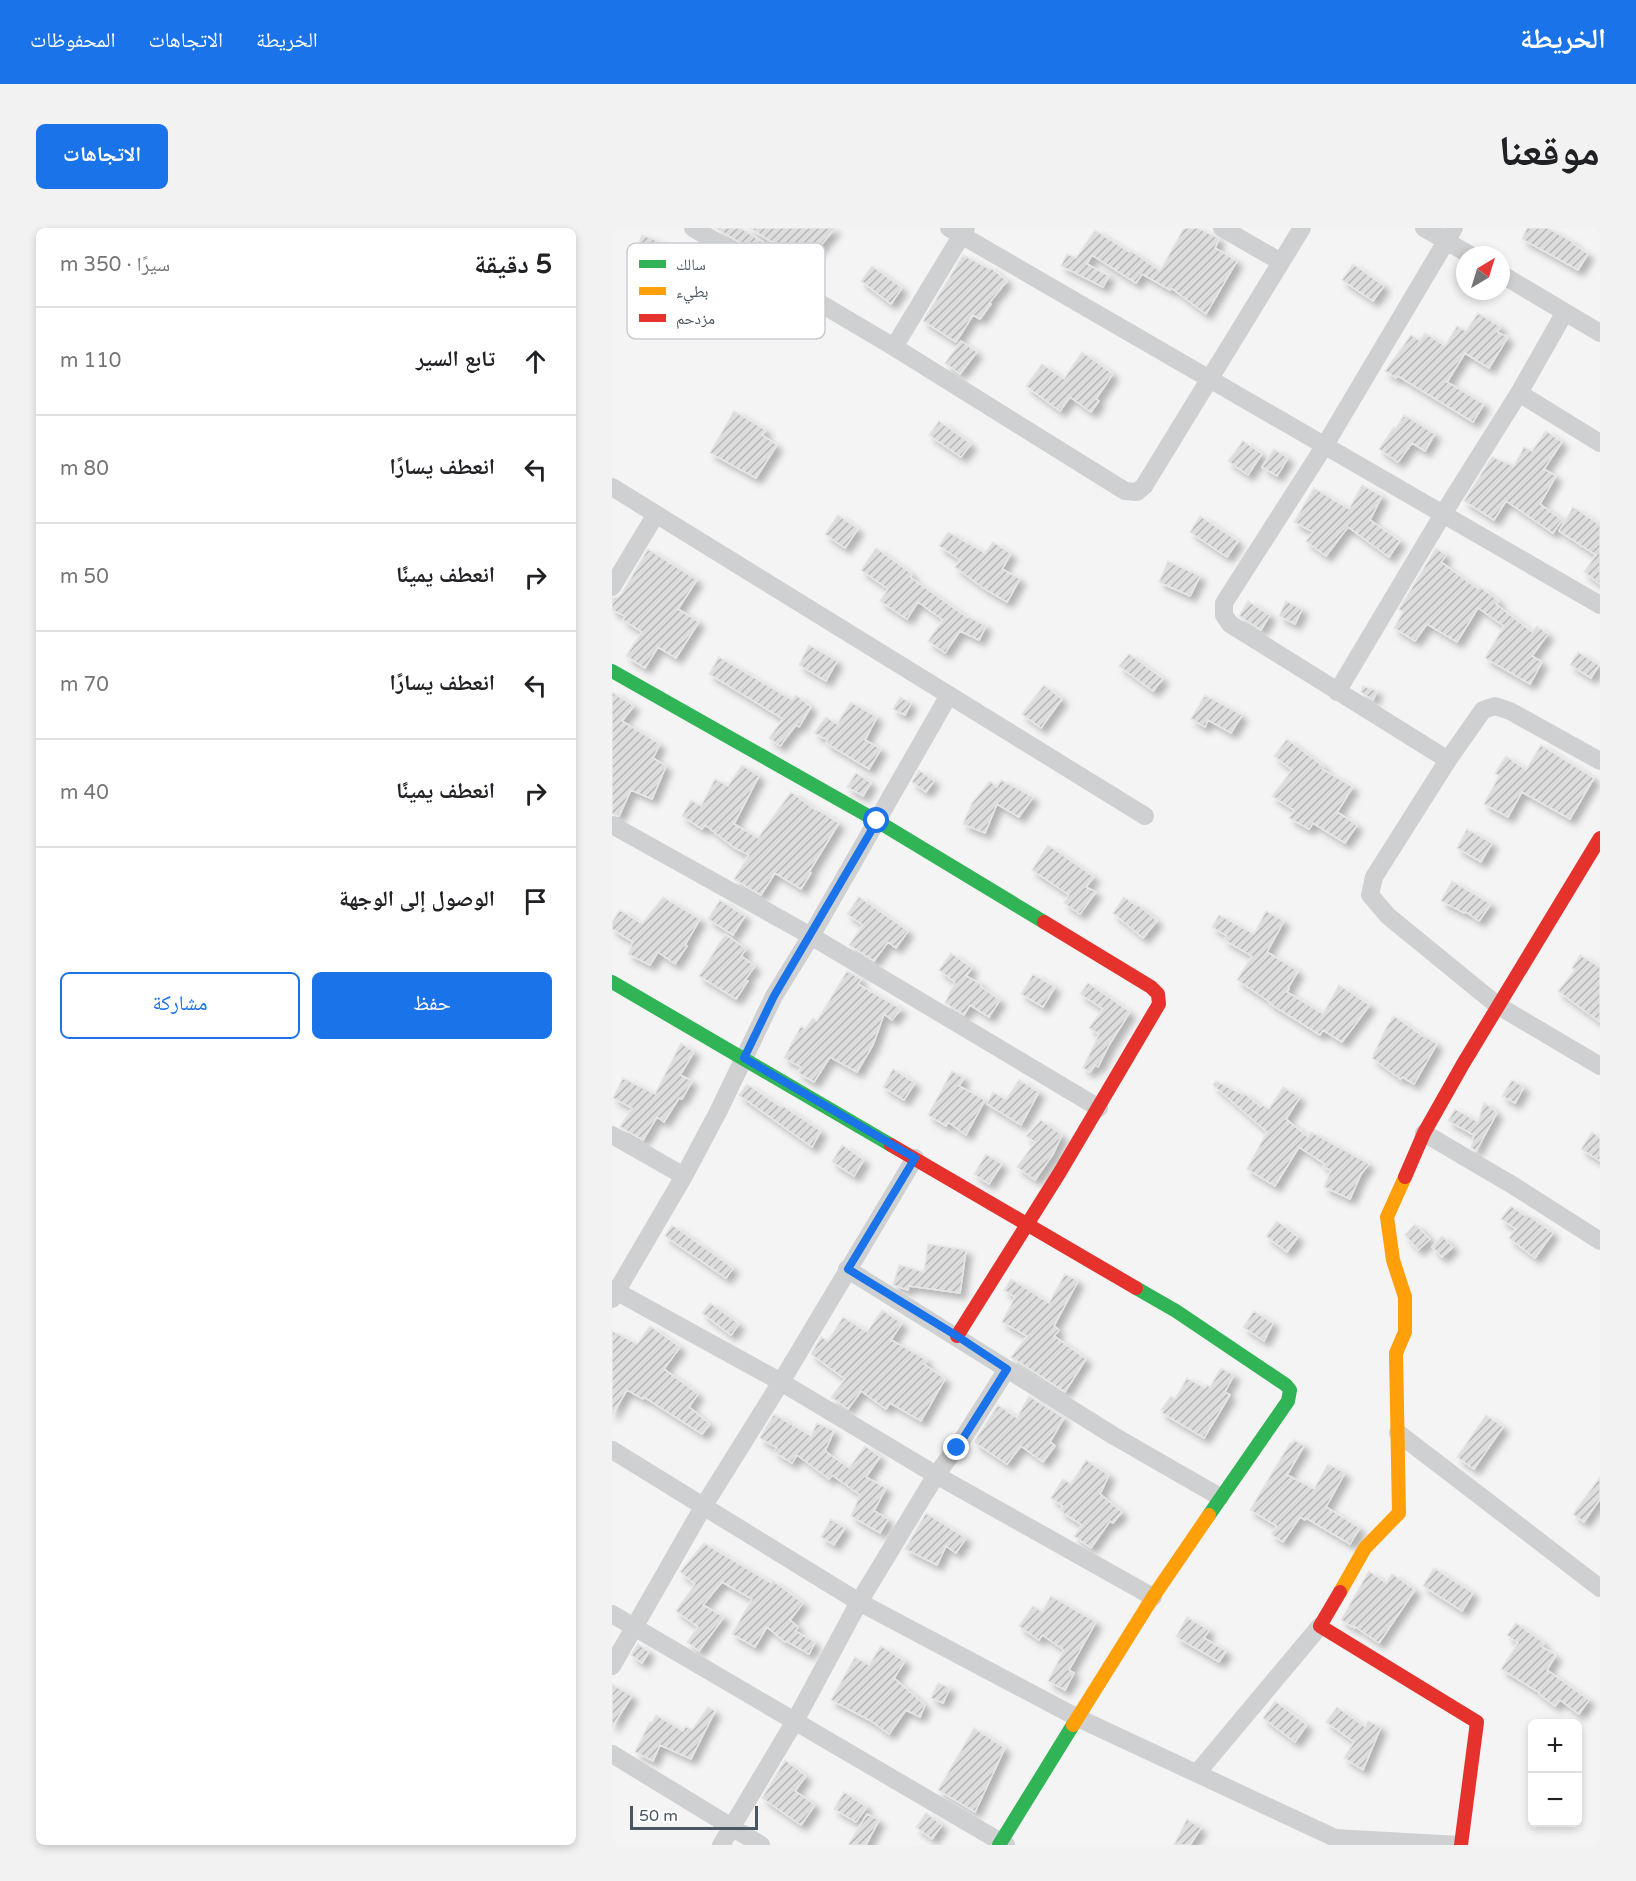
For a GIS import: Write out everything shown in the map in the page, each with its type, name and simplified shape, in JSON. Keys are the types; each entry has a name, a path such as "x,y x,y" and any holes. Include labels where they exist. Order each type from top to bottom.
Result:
{"street":[{"path":"693,228 718,243"},
{"path":"1222,228 1281,262"},
{"path":"825,306 1125,491 1137,492 1144,486 1302,228"},
{"path":"1424,228 1450,234 1461,246"},
{"path":"894,347 959,231 1210,380 1600,605"},
{"path":"1448,760 1230,624 1224,615 1224,603 1325,445 1450,234"},
{"path":"1510,279 1600,333"},
{"path":"1337,692 1443,514 1519,393 1564,312"},
{"path":"1519,393 1600,443"},
{"path":"612,487 1145,816"},
{"path":"612,587 656,514"},
{"path":"612,671 877,821 1151,987 1158,994 1159,1004 1099,1108 1029,1225 957,1336"},
{"path":"949,694 811,936 774,996 684,1176 614,1293 781,1383 936,1475 1153,1597"},
{"path":"1600,761 1510,711 1495,706 1483,710 1448,760 1374,877 1370,894 1388,916 1497,1005 1600,1066"},
{"path":"612,825 811,936 1099,1108"},
{"path":"1197,1773 1320,1626 1365,1548 1399,1513 1396,1353 1406,1332 1405,1297 1393,1260 1386,1217 1424,1133 1497,1005 1600,838"},
{"path":"612,982 1190,1320 1286,1385 1290,1390 1288,1401 1153,1597 1002,1844 612,1614"},
{"path":"1424,1133 1514,1186 1600,1241"},
{"path":"612,1135 684,1176"},
{"path":"612,1666 703,1507 781,1383 915,1158"},
{"path":"848,1269 1114,1436 1220,1497"},
{"path":"721,1845 795,1721 859,1602 936,1475 962,1440 1007,1369"},
{"path":"1398,1433 1600,1588"},
{"path":"612,1450 859,1602 1078,1718 1197,1773 1334,1841 1460,1845 1478,1722 1320,1626"},
{"path":"612,1754 761,1845"}],"building":[{"path":"715,228 740,228 763,242 741,243"},
{"path":"750,228 835,228 823,243 773,243"},
{"path":"1184,228 1198,228 1216,237 1219,239 1215,248 1237,261 1206,314 1171,288 1170,290 1142,274 1136,283 1092,255 1087,264 1109,276 1103,287 1061,266 1067,254 1076,258 1095,230 1160,271"},
{"path":"1527,228 1547,228 1573,242 1588,254 1578,270 1522,239"},
{"path":"642,235 663,243 639,243"},
{"path":"963,255 991,268 1007,281 989,303 991,304 980,319 973,315 956,342 923,321"},
{"path":"1353,264 1384,286 1373,301 1342,280"},
{"path":"872,266 902,288 891,304 861,281"},
{"path":"1478,313 1501,327 1497,332 1508,337 1489,368 1465,353 1447,382 1484,404 1473,422 1398,376 1396,378 1385,371 1411,335 1420,341 1425,333 1445,346 1457,326 1466,331"},
{"path":"961,341 977,352 960,374 945,363"},
{"path":"1082,352 1113,374 1096,399 1099,401 1091,412 1070,397 1060,411 1026,386 1042,364 1064,379"},
{"path":"734,411 766,430 762,435 777,445 756,478 710,453"},
{"path":"1404,415 1435,434 1425,451 1412,443 1398,462 1379,449"},
{"path":"939,421 971,444 961,457 929,435"},
{"path":"1546,431 1562,442 1544,469 1556,476 1540,504 1562,520 1553,533 1506,501 1494,520 1464,501 1492,457 1514,466 1524,447 1532,451"},
{"path":"1243,441 1262,454 1248,475 1228,461"},
{"path":"1274,449 1288,458 1277,476 1262,467"},
{"path":"1362,485 1382,496 1370,520 1400,541 1389,557 1348,527 1326,556 1306,541 1313,532 1294,522 1314,488 1349,509"},
{"path":"1573,507 1600,525 1600,584 1584,572 1596,555 1559,531"},
{"path":"838,515 858,529 845,548 825,534"},
{"path":"1200,516 1238,541 1227,557 1190,532"},
{"path":"948,532 985,553 993,542 1011,554 1002,569 1020,579 1007,602 955,567 960,560 939,546"},
{"path":"876,548 912,574 910,577 968,618 986,626 979,640 960,631 945,653 928,641 943,620 918,602 907,619 880,601 888,589 861,570"},
{"path":"1436,548 1446,555 1441,562 1499,601 1496,604 1532,632 1537,626 1548,634 1532,656 1542,662 1530,684 1485,658 1504,626 1478,608 1457,642 1427,624 1415,641 1394,628 1403,612 1399,609"},
{"path":"648,549 697,580 678,609 699,622 676,658 658,647 645,668 626,656 642,632 623,620 625,616 612,610 612,598 622,593"},
{"path":"1168,561 1200,576 1190,596 1159,582"},
{"path":"1248,601 1270,615 1261,630 1239,616"},
{"path":"1286,601 1302,609 1295,624 1279,616"},
{"path":"809,645 837,661 826,681 799,665"},
{"path":"1578,652 1599,665 1591,678 1570,665"},
{"path":"1129,654 1163,679 1153,691 1119,666"},
{"path":"719,657 792,700 796,695 811,707 799,727 796,725 780,746 769,738 783,719 709,674"},
{"path":"1044,685 1062,699 1041,728 1022,714"},
{"path":"1363,686 1377,691 1373,700 1361,692"},
{"path":"612,692 634,706 622,721 660,744 653,758 666,766 652,799 631,790 619,816 612,814"},
{"path":"1205,695 1242,715 1231,733 1208,720 1205,727 1191,719"},
{"path":"900,697 911,703 905,715 893,709"},
{"path":"851,702 877,717 865,740 881,749 869,769 826,743 828,740 814,733 826,717 837,724"},
{"path":"1287,739 1324,767 1322,769 1353,787 1337,812 1357,825 1345,843 1313,823 1309,829 1289,818 1294,810 1272,796 1292,770 1274,756"},
{"path":"1541,745 1594,778 1570,819 1522,792 1508,817 1484,804 1499,776 1495,773 1506,756 1526,770"},
{"path":"742,765 759,776 734,824 758,838 791,792 814,809 839,823 801,889 775,873 761,895 734,879 749,855 735,848 705,825 702,829 682,816 691,800 701,806 715,779 728,786"},
{"path":"919,770 934,781 926,792 912,782"},
{"path":"856,773 871,783 863,796 847,787"},
{"path":"1001,780 1033,797 1019,817 997,804 985,833 963,824 972,803 990,781 997,787"},
{"path":"1467,829 1492,843 1481,862 1457,848"},
{"path":"1048,845 1094,877 1086,887 1096,892 1080,914 1064,903 1069,895 1032,870"},
{"path":"1452,881 1491,904 1479,921 1466,912 1441,901"},
{"path":"663,897 700,919 675,964 658,952 650,965 628,954 633,942 612,929 612,922 620,910 642,924"},
{"path":"859,897 908,931 896,948 888,942 874,961 849,945 863,925 847,914"},
{"path":"1124,897 1157,921 1143,938 1113,913"},
{"path":"720,900 745,916 733,935 708,919"},
{"path":"1266,911 1284,921 1267,952 1298,971 1287,992 1323,1014 1339,985 1370,1005 1342,1042 1323,1030 1320,1035 1237,980 1252,956 1224,940 1227,936 1212,927 1219,915 1254,934"},
{"path":"725,934 746,949 741,956 755,966 736,999 699,976"},
{"path":"951,953 972,968 966,976 981,984 980,986 1000,1000 989,1017 970,1005 964,1015 945,1003 955,982 939,970"},
{"path":"1580,955 1600,967 1600,1022 1558,991 1575,970 1572,968"},
{"path":"847,971 861,979 858,984 901,1009 892,1020 884,1014 873,1045 857,1072 830,1057 814,1082 798,1073 801,1067 784,1058 801,1026 805,1029 813,1018 817,1021"},
{"path":"1033,974 1055,987 1043,1007 1021,994"},
{"path":"1088,983 1130,1012 1098,1067 1095,1065 1090,1072 1083,1068 1099,1034 1089,1028 1103,1009 1080,994"},
{"path":"1394,1016 1437,1044 1414,1084 1402,1077 1401,1079 1372,1058"},
{"path":"681,1043 694,1052 680,1075 692,1081 682,1099 679,1098 664,1122 657,1117 643,1140 620,1127 632,1108 613,1098 623,1078 655,1094"},
{"path":"893,1069 915,1083 904,1100 883,1087"},
{"path":"952,1071 964,1078 959,1086 985,1100 966,1135 948,1122 946,1126 928,1115"},
{"path":"1019,1080 1039,1092 1021,1125 987,1104 993,1092 1006,1100"},
{"path":"1512,1080 1524,1087 1515,1103 1502,1096"},
{"path":"1216,1081 1243,1095 1244,1093 1261,1107 1262,1105 1269,1109 1283,1087 1300,1097 1286,1119 1308,1137 1311,1132 1369,1164 1361,1174 1350,1199 1324,1187 1331,1170 1323,1167 1325,1164 1299,1147 1275,1186 1247,1169 1267,1132 1213,1085"},
{"path":"747,1084 821,1131 812,1147 739,1095"},
{"path":"1484,1102 1497,1113 1476,1151 1471,1148 1474,1135 1448,1121 1455,1109 1478,1122"},
{"path":"1041,1120 1062,1135 1053,1154 1035,1180 1017,1167 1035,1142 1026,1136"},
{"path":"1592,1132 1600,1138 1600,1161 1581,1149"},
{"path":"842,1145 864,1160 854,1176 832,1162"},
{"path":"986,1154 1002,1164 989,1184 974,1174"},
{"path":"1511,1206 1553,1233 1535,1258 1509,1238 1516,1229 1501,1219"},
{"path":"1277,1221 1298,1237 1287,1252 1266,1236"},
{"path":"1415,1224 1430,1239 1418,1250 1405,1235"},
{"path":"672,1225 733,1268 726,1278 665,1236"},
{"path":"1442,1236 1453,1247 1442,1257 1432,1247"},
{"path":"928,1244 966,1250 960,1293 909,1286 908,1290 893,1285 899,1265 924,1272"},
{"path":"1065,1274 1078,1281 1054,1326 1059,1330 1054,1336 1086,1359 1065,1392 1011,1357 1027,1336 1002,1322 1015,1297 1004,1290 1011,1279 1049,1303"},
{"path":"710,1303 739,1324 731,1335 702,1313"},
{"path":"882,1310 902,1323 891,1340 927,1360 924,1364 945,1379 921,1421 890,1403 886,1409 861,1391 848,1409 831,1397 845,1379 811,1354 821,1337 828,1341 843,1317 867,1332"},
{"path":"1254,1311 1273,1323 1264,1341 1243,1327"},
{"path":"650,1326 680,1347 664,1369 698,1394 689,1407 710,1424 702,1434 644,1397 643,1399 627,1390 612,1415 612,1331 637,1344"},
{"path":"1221,1368 1234,1375 1225,1392 1230,1395 1204,1438 1162,1413 1161,1410 1171,1396 1175,1399 1187,1378 1205,1388 1207,1385 1210,1387"},
{"path":"1029,1396 1064,1418 1050,1442 1055,1446 1043,1462 1021,1446 1007,1464 974,1442 998,1405 1017,1418"},
{"path":"774,1414 811,1436 817,1423 834,1431 825,1451 849,1468 865,1446 880,1457 866,1477 886,1488 874,1511 888,1519 880,1533 851,1516 860,1495 832,1475 829,1479 797,1455 792,1463 774,1452 777,1448 760,1438"},
{"path":"1486,1415 1503,1427 1474,1469 1457,1457"},
{"path":"1294,1440 1304,1446 1287,1475 1314,1489 1328,1464 1345,1473 1326,1507 1360,1528 1350,1544 1306,1518 1305,1520 1300,1517 1283,1542 1271,1534 1277,1526 1250,1510"},
{"path":"1086,1460 1109,1475 1100,1494 1122,1512 1113,1523 1110,1521 1091,1548 1074,1536 1082,1525 1060,1511 1063,1506 1051,1498 1063,1479 1071,1484"},
{"path":"1600,1477 1600,1499 1584,1522 1573,1514"},
{"path":"926,1513 966,1538 956,1553 946,1546 937,1565 905,1549"},
{"path":"831,1519 845,1528 834,1545 821,1537"},
{"path":"704,1543 771,1583 773,1581 803,1603 790,1620 798,1627 795,1631 815,1642 809,1654 785,1642 767,1627 755,1647 732,1634 752,1599 722,1582 703,1605 724,1617 699,1651 687,1642 698,1627 676,1611 695,1584 680,1572"},
{"path":"1434,1568 1473,1593 1462,1611 1423,1586"},
{"path":"1369,1571 1386,1583 1392,1574 1415,1590 1379,1643 1341,1620"},
{"path":"1051,1596 1096,1622 1069,1670 1074,1673 1065,1690 1048,1681 1064,1650 1042,1635 1039,1640 1019,1626 1033,1606 1042,1612"},
{"path":"1187,1617 1209,1630 1204,1638 1226,1651 1219,1662 1176,1637"},
{"path":"1516,1623 1544,1643 1542,1647 1556,1655 1547,1670 1589,1700 1579,1714 1560,1700 1555,1706 1540,1693 1501,1669 1518,1643 1507,1635"},
{"path":"638,1644 649,1652 642,1663 631,1655"},
{"path":"881,1646 905,1661 894,1678 925,1705 920,1717 906,1710 889,1734 871,1721 831,1700 855,1657 869,1665"},
{"path":"938,1683 950,1688 943,1703 931,1698"},
{"path":"612,1684 632,1696 612,1727"},
{"path":"1275,1701 1307,1725 1295,1742 1263,1718"},
{"path":"708,1707 715,1711 691,1759 660,1745 653,1761 635,1752 656,1715 683,1731 686,1726 692,1730"},
{"path":"1337,1707 1365,1727 1368,1721 1381,1727 1363,1770 1344,1758 1354,1742 1326,1722"},
{"path":"974,1728 1005,1748 975,1812 938,1790"},
{"path":"785,1760 806,1776 795,1791 815,1805 801,1825 762,1798"},
{"path":"844,1792 867,1807 856,1822 834,1809"},
{"path":"926,1813 942,1825 932,1839 916,1827"},
{"path":"867,1814 879,1820 866,1845 848,1845"},
{"path":"1187,1819 1201,1828 1190,1845 1174,1845"}],"traffic: fast":[{"path":"612,671 877,821 1044,922"},
{"path":"612,982 891,1145"},
{"path":"1136,1288 1176,1311 1286,1385 1290,1390 1288,1401 1209,1515"},
{"path":"999,1845 1073,1725"}],"traffic: slow":[{"path":"1340,1592 1365,1548 1399,1513 1396,1353 1405,1332 1405,1297 1393,1260 1387,1217 1405,1177"},
{"path":"1073,1725 1153,1597 1209,1515"}],"traffic: jam":[{"path":"1405,1177 1424,1133 1463,1064 1600,838"},
{"path":"957,1336 1060,1172 1159,1004 1158,994 1151,987 1044,922"},
{"path":"891,1145 1136,1288"},
{"path":"1340,1592 1320,1626 1477,1722 1461,1845"}],"route":[{"path":"877,821 774,996 744,1058 915,1158 848,1269 1007,1369 957,1448"}]}
